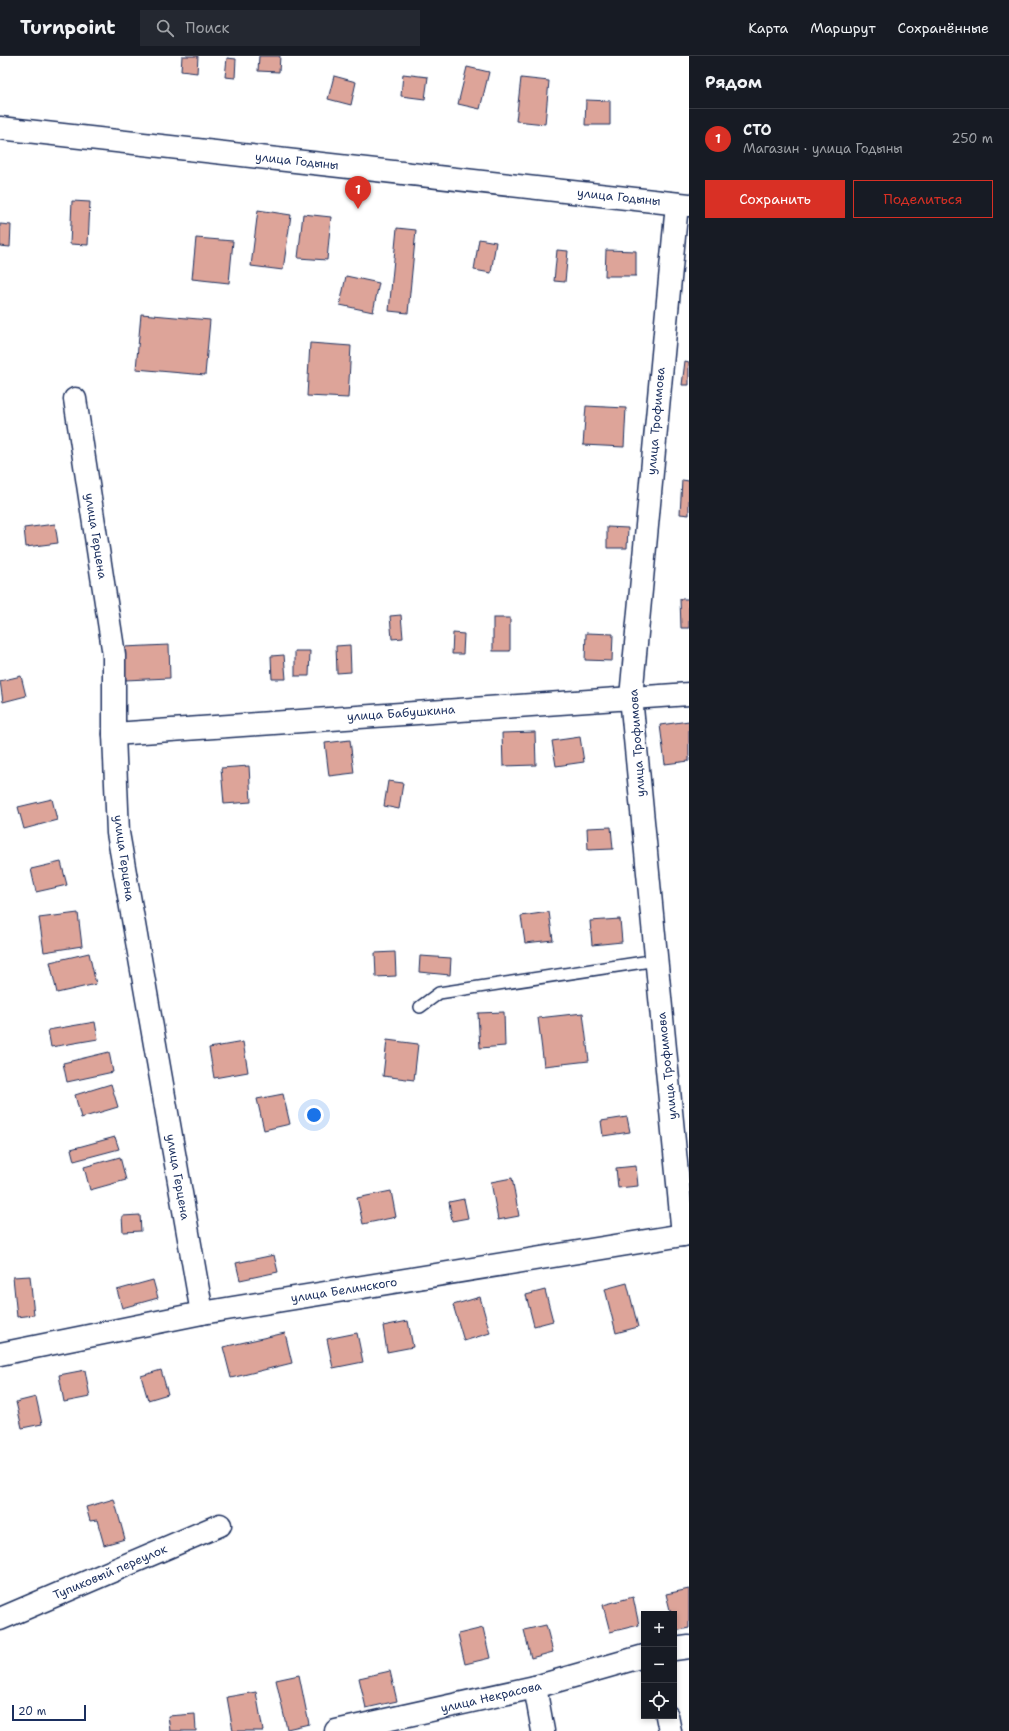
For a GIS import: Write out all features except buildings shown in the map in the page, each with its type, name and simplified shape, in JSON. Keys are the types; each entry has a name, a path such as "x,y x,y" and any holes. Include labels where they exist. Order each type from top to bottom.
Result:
{"street":[{"name":"улица Годыны","path":"0,128 683,204"},
{"name":"улица Трофимова","path":"683,204 631,697 686,1235"},
{"name":"улица Герцена","path":"75,399 114,655 114,734 118,833 202,1313"},
{"name":"улица Бабушкина","path":"114,734 689,694"},
{"name":"улица Белинского","path":"0,1354 202,1313 686,1235"},
{"name":"Тупиковый переулок","path":"0,1619 220,1525"},
{"path":"677,1648 689,1646"},
{"name":"улица Некрасова","path":"336,1731 535,1687 641,1657"},
{"path":"535,1687 543,1731"},
{"path":"668,1719 670,1731"}],"lane":[{"path":"420,1007 439,993 657,960"}],"place":[{"name":"СТО","path":"358,209"}]}
